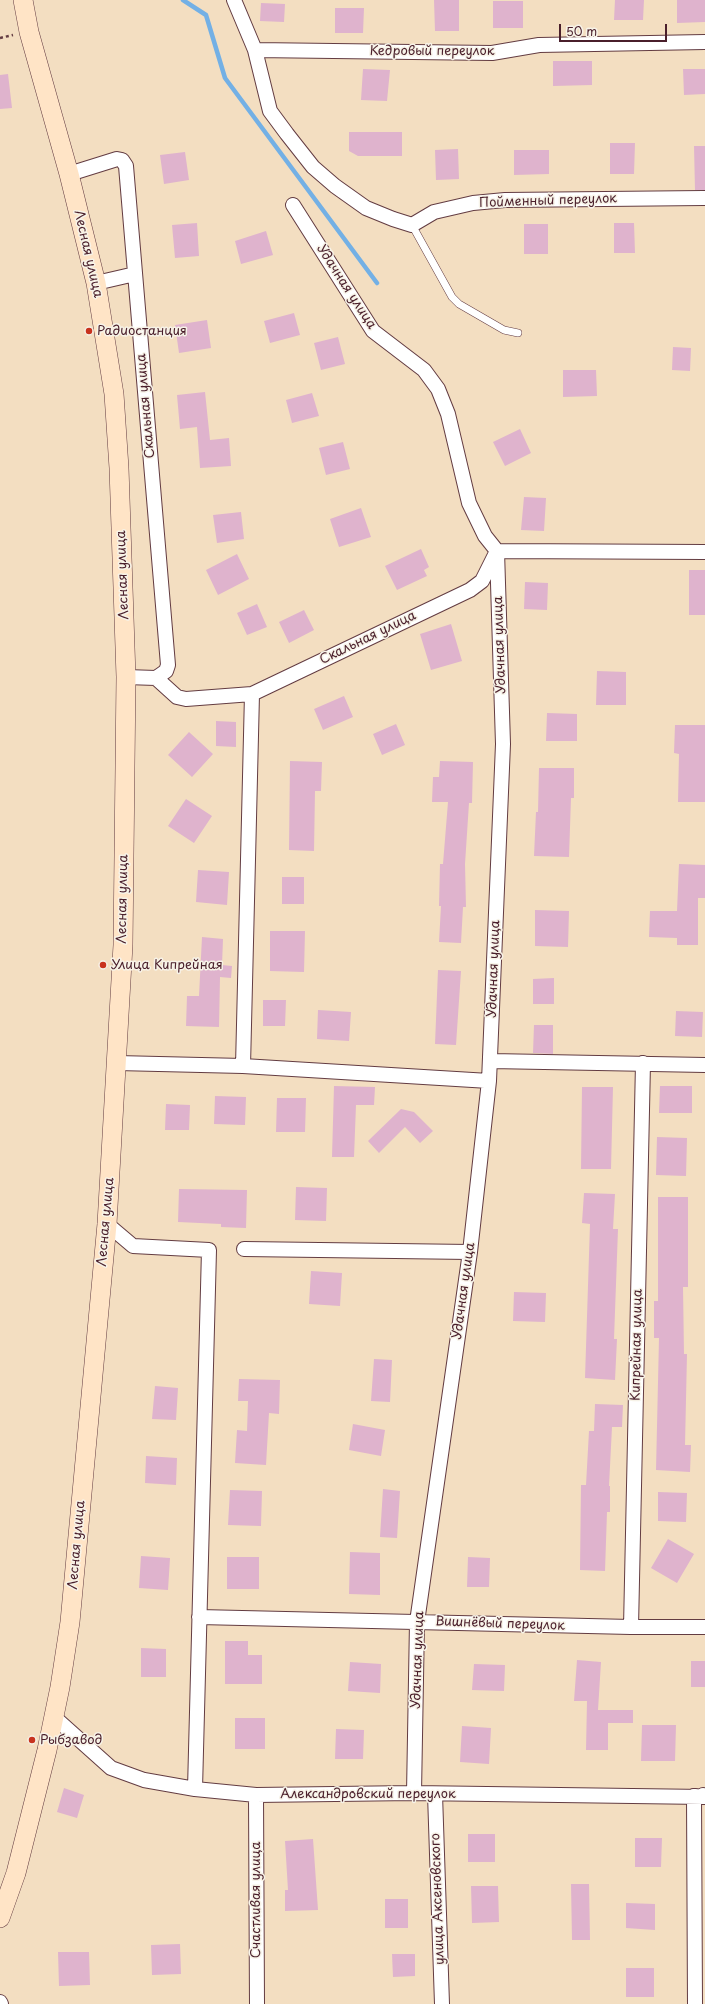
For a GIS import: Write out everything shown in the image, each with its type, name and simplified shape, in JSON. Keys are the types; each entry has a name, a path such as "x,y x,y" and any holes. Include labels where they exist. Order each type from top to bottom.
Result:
{"main road":[{"name":"Лесная улица","path":"0,1918 16,1873 54,1717 70,1622 107,1224 123,945 126,677 119,468 114,394 96,283 69,174 29,32 23,0"}],"street":[{"path":"234,0 255,50 270,111 286,134 314,167 335,186 366,208 412,225"},
{"name":"Кедровый переулок","path":"255,50 492,53 539,45 705,42"},
{"name":"Скальная улица","path":"69,174 117,159 122,160 126,166 168,665 166,671 156,678 177,697 186,699 252,694 470,590 482,581 497,551"},
{"name":"Пойменный переулок","path":"412,225 434,212 473,203 505,200 704,198"},
{"name":"Удачная улица","path":"293,205 373,331 407,355 424,370 438,389 448,414 469,503 485,536 497,551 503,744 490,1081 470,1252 417,1622 414,1793"},
{"path":"96,283 135,274"},
{"path":"497,551 705,552"},
{"path":"126,677 156,678"},
{"path":"243,1066 252,694"},
{"path":"491,1061 705,1065"},
{"path":"117,1063 243,1066 490,1081"},
{"name":"Кипрейная улица","path":"631,1627 643,1063"},
{"path":"107,1224 133,1246 209,1250 195,1788"},
{"path":"244,1249 470,1252"},
{"name":"Вишнёвый переулок","path":"199,1617 631,1627 705,1627"},
{"name":"Александровский переулок","path":"54,1717 111,1768 144,1780 195,1788 256,1795 414,1793 701,1795"},
{"name":"улица Аксеновского","path":"435,1794 442,2004"},
{"name":"Счастливая улица","path":"256,1795 257,2004"},
{"path":"695,2004 701,1795"}],"lane":[{"path":"412,225 455,300 504,330 518,333"}],"building":[{"path":"434,0 459,0 459,31 435,31"},
{"path":"615,0 644,0 643,20 614,20"},
{"path":"677,0 705,0 705,22 677,23"},
{"path":"493,1 523,1 523,28 493,28"},
{"path":"261,3 285,4 284,22 260,21"},
{"path":"335,8 364,8 363,33 335,33"},
{"path":"553,61 592,61 592,85 553,86"},
{"path":"363,69 390,70 387,101 361,100"},
{"path":"683,69 705,69 705,94 684,95"},
{"path":"8,74 12,108 0,109 0,75"},
{"path":"349,132 402,132 402,156 358,156 349,151"},
{"path":"610,143 635,143 634,174 610,174"},
{"path":"694,146 705,146 705,190 695,190"},
{"path":"458,149 459,179 436,180 435,150"},
{"path":"514,150 549,150 549,174 514,175"},
{"path":"185,152 189,180 164,184 160,155"},
{"path":"197,223 199,256 175,258 172,225"},
{"path":"614,223 634,223 635,253 614,253"},
{"path":"524,224 548,224 548,254 524,254"},
{"path":"266,231 273,255 241,264 235,241"},
{"path":"294,313 300,335 270,343 264,321"},
{"path":"207,320 211,348 179,353 175,325"},
{"path":"338,337 345,364 321,370 314,343"},
{"path":"673,347 691,348 690,371 672,370"},
{"path":"563,370 596,370 597,396 563,397"},
{"path":"205,392 210,440 229,438 231,466 200,468 197,427 180,429 177,395"},
{"path":"312,393 319,416 292,423 286,400"},
{"path":"520,429 531,453 505,466 493,442"},
{"path":"343,442 350,469 326,475 319,448"},
{"path":"524,497 546,498 544,531 521,530"},
{"path":"361,508 371,537 339,547 330,519"},
{"path":"241,512 244,539 217,543 213,515"},
{"path":"421,549 429,567 424,570 427,576 397,590 385,566"},
{"path":"237,554 249,579 218,595 206,570"},
{"path":"689,570 705,570 705,615 689,615"},
{"path":"525,582 548,583 547,610 524,609"},
{"path":"257,604 267,627 247,635 237,613"},
{"path":"304,610 314,630 289,643 279,622"},
{"path":"451,624 462,661 431,670 420,634"},
{"path":"597,671 626,672 626,705 596,705"},
{"path":"344,696 353,717 323,730 314,709"},
{"path":"547,713 577,714 577,741 546,741"},
{"path":"216,721 236,722 236,747 216,746"},
{"path":"396,724 405,745 382,755 373,734"},
{"path":"675,725 705,725 705,802 678,802 679,754 674,753"},
{"path":"189,732 213,754 192,777 168,755"},
{"path":"290,761 322,762 321,791 315,791 314,851 289,850"},
{"path":"440,761 473,762 472,803 469,803 465,864 466,907 463,907 461,943 439,942 441,906 439,906 440,864 443,864 448,802 432,802 433,777 439,777"},
{"path":"539,768 574,768 574,798 571,798 569,857 534,856 536,812 538,812"},
{"path":"186,799 212,816 194,843 168,826"},
{"path":"679,864 705,865 705,898 698,898 698,945 677,945 677,938 649,937 650,911 677,911"},
{"path":"198,870 229,872 227,905 196,902"},
{"path":"282,877 304,877 304,904 282,904"},
{"path":"535,910 569,911 568,947 535,946"},
{"path":"270,931 305,931 304,972 270,971"},
{"path":"202,937 223,939 222,965 232,966 231,978 220,977 219,1027 186,1026 187,996 199,996"},
{"path":"438,970 461,971 456,1045 435,1044"},
{"path":"554,978 554,1004 533,1004 533,979"},
{"path":"263,1000 286,1000 285,1026 263,1026"},
{"path":"318,1010 351,1012 349,1041 317,1039"},
{"path":"676,1011 703,1012 702,1037 675,1036"},
{"path":"534,1025 553,1025 553,1054 533,1053"},
{"path":"334,1086 375,1087 374,1105 356,1105 354,1157 332,1157"},
{"path":"660,1086 692,1086 692,1113 659,1113"},
{"path":"582,1087 613,1087 611,1169 581,1169"},
{"path":"215,1096 246,1097 245,1125 214,1124"},
{"path":"277,1098 306,1098 305,1132 276,1132"},
{"path":"166,1104 190,1105 189,1130 165,1130"},
{"path":"401,1109 414,1112 433,1131 420,1143 405,1127 379,1153 368,1141"},
{"path":"657,1137 687,1138 686,1176 656,1175"},
{"path":"296,1187 327,1188 326,1221 295,1220"},
{"path":"179,1189 247,1190 246,1228 221,1227 221,1224 178,1222"},
{"path":"584,1193 615,1194 613,1229 618,1229 614,1339 617,1339 615,1380 585,1378 590,1224 582,1223"},
{"path":"658,1197 688,1197 688,1287 683,1287 684,1354 687,1354 685,1445 691,1445 690,1472 656,1470 659,1338 654,1338 654,1301 658,1301"},
{"path":"311,1271 342,1273 340,1306 309,1304"},
{"path":"514,1292 546,1293 545,1322 513,1321"},
{"path":"374,1359 392,1360 390,1402 371,1401"},
{"path":"239,1379 280,1380 279,1414 269,1413 266,1465 235,1463 237,1430 247,1431 248,1401 238,1401"},
{"path":"155,1386 178,1388 176,1420 152,1419"},
{"path":"595,1404 623,1405 622,1427 612,1427 609,1486 610,1512 607,1512 605,1571 580,1570 581,1485 586,1485 589,1431 594,1431"},
{"path":"353,1424 385,1430 381,1456 349,1450"},
{"path":"146,1456 177,1458 176,1485 145,1483"},
{"path":"383,1489 400,1491 397,1538 380,1537"},
{"path":"230,1490 262,1491 261,1526 228,1525"},
{"path":"658,1492 687,1493 686,1522 658,1521"},
{"path":"668,1539 694,1554 677,1583 651,1568"},
{"path":"350,1552 380,1553 380,1595 349,1594"},
{"path":"141,1556 170,1558 168,1590 139,1588"},
{"path":"227,1557 259,1557 259,1589 227,1589"},
{"path":"468,1557 490,1558 489,1587 467,1587"},
{"path":"225,1641 248,1641 248,1655 262,1655 262,1684 225,1684"},
{"path":"141,1648 166,1649 166,1677 141,1677"},
{"path":"577,1660 601,1662 598,1710 633,1710 633,1723 608,1723 608,1750 586,1750 587,1701 574,1701"},
{"path":"691,1661 705,1661 705,1687 691,1687"},
{"path":"350,1662 381,1664 380,1693 348,1691"},
{"path":"474,1664 505,1665 504,1691 472,1690"},
{"path":"235,1718 265,1718 265,1749 235,1749"},
{"path":"642,1725 676,1725 675,1761 641,1761"},
{"path":"462,1726 491,1728 489,1764 460,1762"},
{"path":"336,1729 364,1730 363,1759 335,1759"},
{"path":"64,1788 84,1795 77,1818 57,1812"},
{"path":"468,1834 495,1834 495,1862 468,1862"},
{"path":"635,1838 662,1838 661,1867 635,1867"},
{"path":"313,1839 318,1910 285,1911 285,1890 288,1890 285,1841"},
{"path":"571,1884 589,1884 590,1940 572,1940"},
{"path":"471,1886 498,1886 499,1922 472,1923"},
{"path":"385,1899 408,1899 408,1928 385,1928"},
{"path":"626,1903 655,1904 655,1930 626,1928"},
{"path":"180,1944 181,1974 152,1975 151,1945"},
{"path":"58,1952 89,1952 90,1985 59,1986"},
{"path":"392,1954 415,1954 415,1976 393,1977"},
{"path":"626,1968 654,1968 654,1997 626,1997"}],"waterway":[{"path":"183,0 206,15 225,78 377,283"}],"place":[{"name":"Радиостанция","path":"89,331"},
{"name":"Улица Кипрейная","path":"103,965"},
{"name":"Рыбзавод","path":"32,1740"}]}
